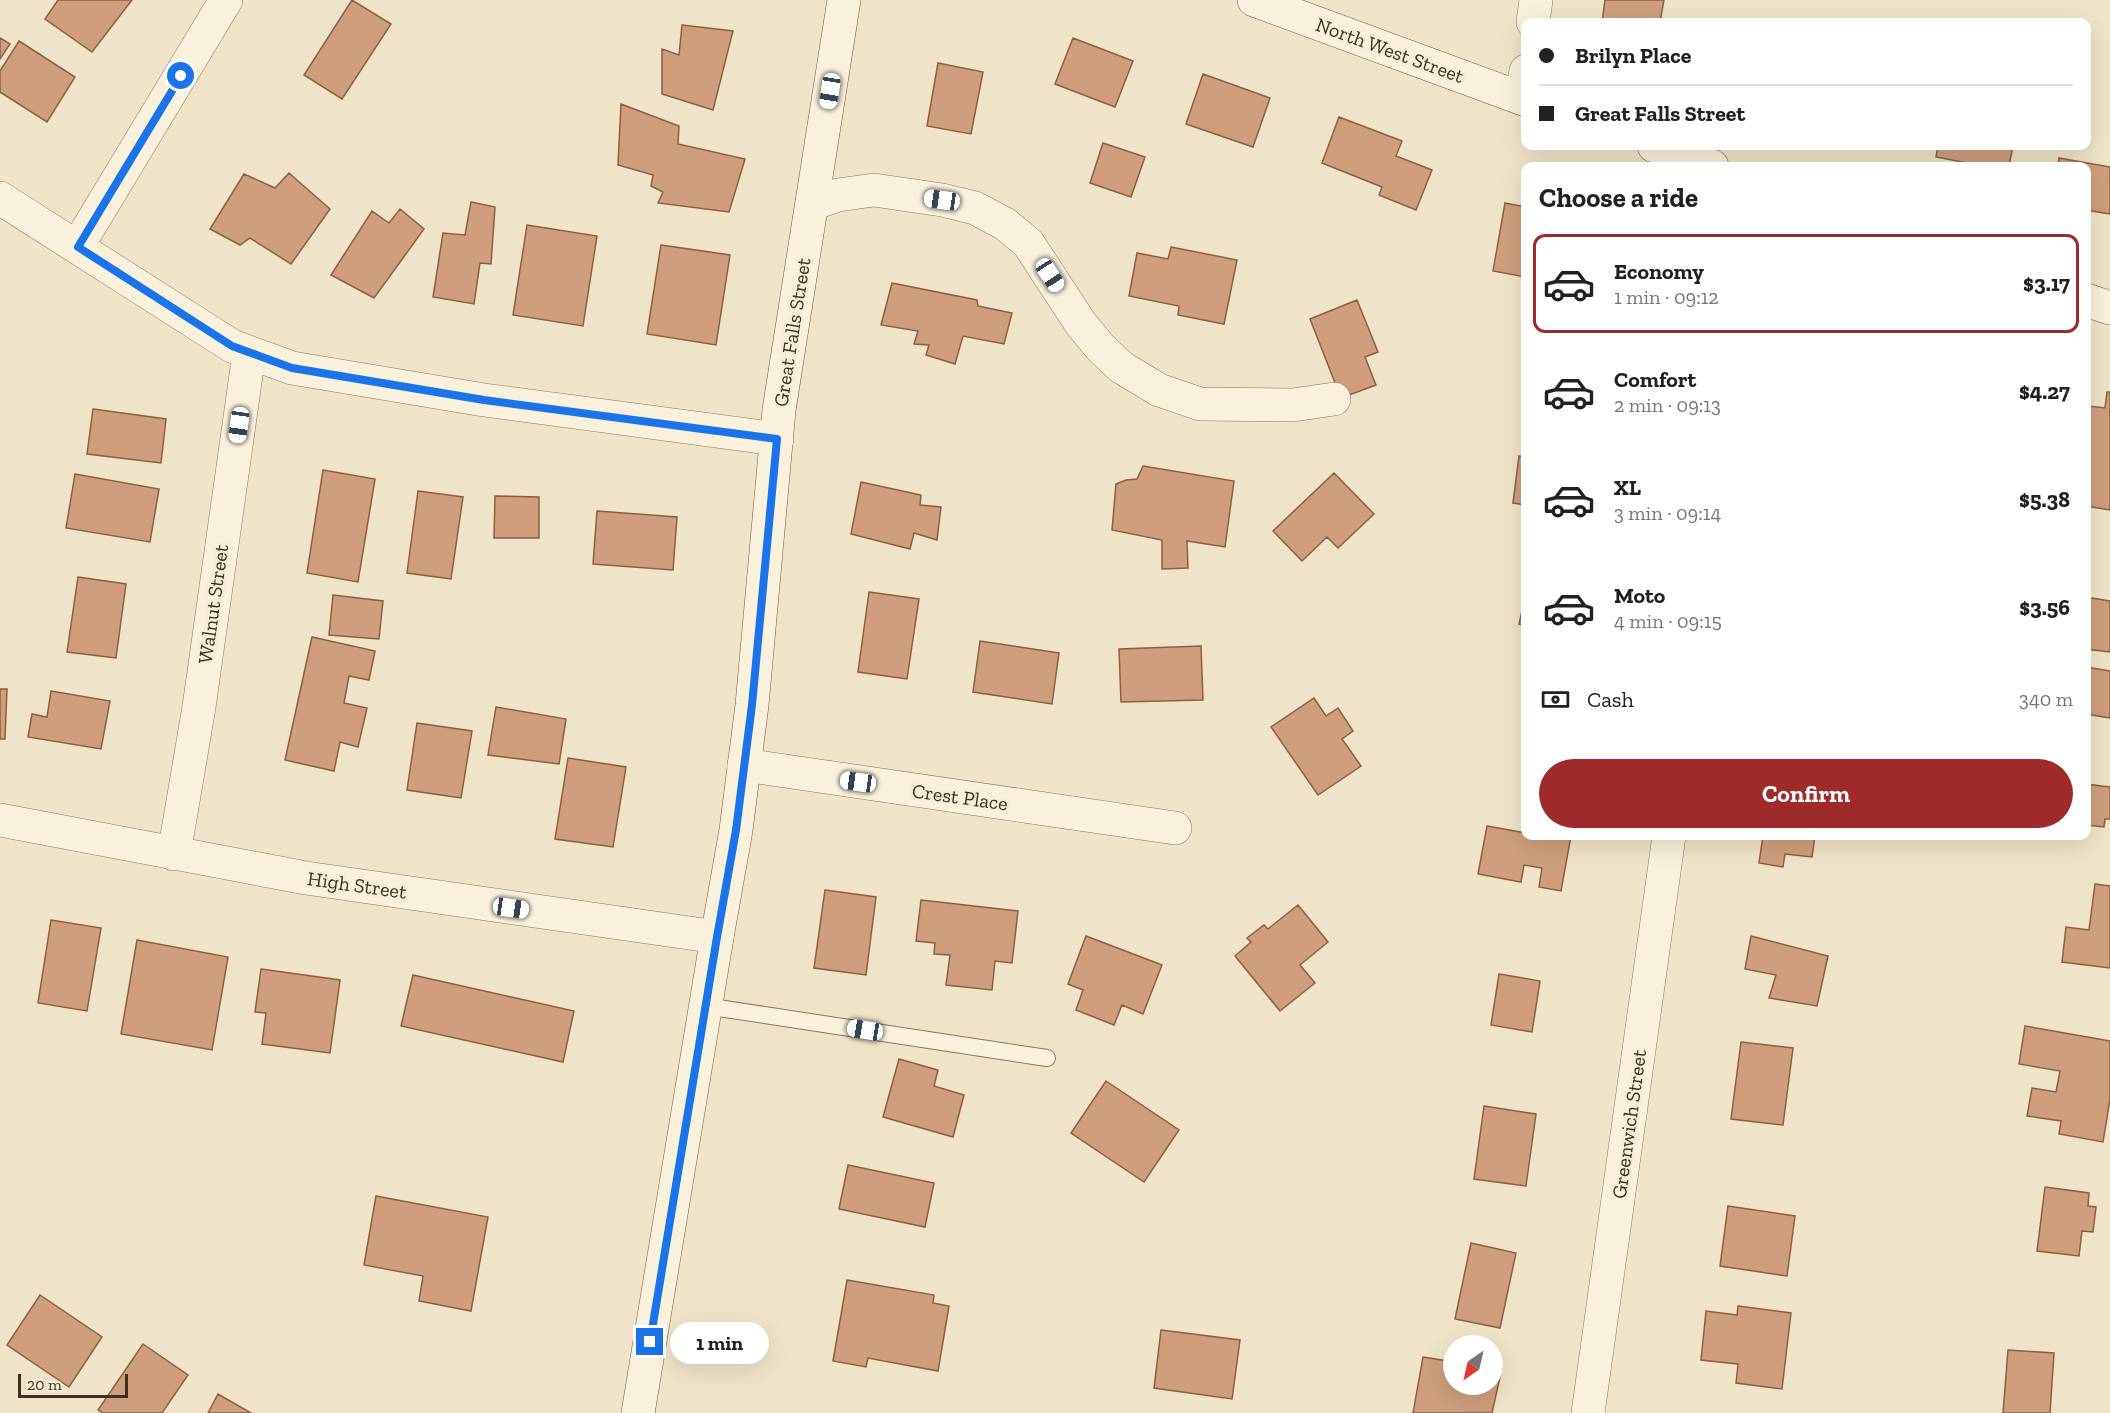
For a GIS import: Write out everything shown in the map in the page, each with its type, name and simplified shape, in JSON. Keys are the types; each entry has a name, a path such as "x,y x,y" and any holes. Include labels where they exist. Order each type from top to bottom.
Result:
{"street":[{"path":"78,247 226,0"},
{"name":"Great Falls Street","path":"639,1413 736,830 752,705 779,410 844,0"},
{"name":"North West Street","path":"1254,0 1521,89"},
{"path":"1534,18 1536,0"},
{"path":"1666,150 1700,162"},
{"path":"812,204 838,195 874,190 942,200 975,208 1005,224 1028,243 1081,324 1100,347 1121,367 1159,390 1200,404 1293,405 1334,399"},
{"path":"0,198 232,346 292,368 484,400 777,439"},
{"path":"2091,302 2110,308"},
{"name":"Walnut Street","path":"174,854 199,707 249,354"},
{"name":"Crest Place","path":"744,765 1175,828"},
{"name":"High Street","path":"0,820 306,878 717,937"},
{"name":"Greenwich Street","path":"1588,1413 1668,840"}],"lane":[{"path":"705,1006 1047,1058"}],"building":[{"path":"58,0 132,0 92,52 45,19"},
{"path":"352,0 391,24 342,99 304,75"},
{"path":"1605,0 1664,0 1661,18 1603,18"},
{"path":"682,25 733,31 713,110 662,94 662,49 679,55"},
{"path":"0,38 10,44 0,59"},
{"path":"1073,38 1133,61 1115,107 1055,84"},
{"path":"19,41 75,77 47,122 0,92 0,71"},
{"path":"938,63 983,72 971,134 927,126"},
{"path":"1203,74 1270,98 1253,147 1186,124"},
{"path":"621,104 679,126 678,144 745,159 729,212 658,203 663,192 651,186 653,175 618,165"},
{"path":"1339,117 1402,141 1396,156 1432,170 1416,210 1379,195 1382,187 1322,163"},
{"path":"1103,143 1145,157 1131,197 1090,183"},
{"path":"1937,150 2012,150 2010,162 1962,162 1936,157"},
{"path":"2059,158 2082,162 2058,162"},
{"path":"2091,164 2110,167 2110,214 2091,211"},
{"path":"289,173 330,209 291,264 250,238 240,245 210,229 244,174 275,188"},
{"path":"471,202 495,207 491,264 480,263 474,304 433,297 443,233 465,235"},
{"path":"1505,203 1521,206 1521,276 1493,271"},
{"path":"400,209 424,229 374,298 331,275 372,211 389,223"},
{"path":"527,225 597,236 583,326 513,315"},
{"path":"661,245 730,255 716,345 647,334"},
{"path":"1171,247 1237,260 1224,324 1178,315 1179,306 1129,296 1137,253 1168,259"},
{"path":"892,283 977,300 978,306 1012,313 1004,344 963,336 955,364 926,355 929,345 914,344 918,331 881,325"},
{"path":"1357,300 1378,352 1365,357 1376,385 1341,398 1310,319"},
{"path":"2107,392 2110,392 2110,510 2091,507 2091,406 2105,408"},
{"path":"93,409 166,419 161,463 87,454"},
{"path":"1519,456 1521,456 1521,504 1513,503"},
{"path":"1143,466 1234,481 1225,547 1187,541 1188,568 1162,569 1162,540 1112,530 1116,484 1137,479"},
{"path":"323,470 375,479 358,582 307,573"},
{"path":"1334,473 1374,514 1338,548 1327,537 1302,561 1273,531"},
{"path":"75,474 159,489 150,542 66,528"},
{"path":"861,482 921,495 920,505 941,507 937,540 914,533 910,549 851,534"},
{"path":"418,491 463,497 451,579 407,573"},
{"path":"495,496 539,497 539,538 494,538"},
{"path":"597,511 677,517 673,570 593,564"},
{"path":"78,577 126,584 116,658 67,652"},
{"path":"869,592 919,599 907,679 858,672"},
{"path":"333,595 383,601 379,639 329,635"},
{"path":"2091,598 2110,601 2110,652 2091,650"},
{"path":"312,637 375,651 369,680 349,676 344,703 367,708 358,747 340,742 334,771 285,760"},
{"path":"980,641 1059,653 1052,704 973,692"},
{"path":"1201,646 1203,700 1121,702 1119,649"},
{"path":"2091,668 2110,671 2110,718 2091,715"},
{"path":"0,689 7,689 5,739 0,739"},
{"path":"51,691 110,701 101,749 28,737 32,714 47,717"},
{"path":"1314,698 1326,716 1338,708 1353,731 1342,739 1361,766 1318,795 1271,727"},
{"path":"496,707 566,719 559,764 488,755"},
{"path":"417,723 472,731 461,798 407,790"},
{"path":"568,758 626,767 613,847 555,839"},
{"path":"2091,785 2110,787 2110,819 2105,819 2104,827 2091,826"},
{"path":"1487,826 1521,832 1521,840 1570,840 1561,891 1539,887 1542,868 1524,865 1521,882 1478,874"},
{"path":"1762,840 1814,840 1812,857 1785,854 1783,867 1759,863"},
{"path":"2095,884 2110,886 2110,968 2062,962 2066,927 2089,930"},
{"path":"825,890 876,897 866,975 814,968"},
{"path":"921,900 1018,911 1012,963 995,961 992,990 946,985 950,955 934,954 935,943 916,941"},
{"path":"1298,905 1328,942 1300,965 1315,983 1280,1011 1235,956 1251,942 1247,938 1264,925 1268,929"},
{"path":"51,920 101,928 87,1011 38,1003"},
{"path":"1086,936 1162,965 1143,1014 1122,1005 1114,1025 1076,1010 1083,990 1068,984"},
{"path":"1751,936 1828,956 1817,1006 1769,998 1776,975 1745,969"},
{"path":"137,940 228,957 212,1050 121,1034"},
{"path":"261,969 340,980 330,1053 262,1044 266,1013 255,1012"},
{"path":"1499,974 1540,981 1532,1032 1491,1025"},
{"path":"413,975 574,1011 563,1062 401,1026"},
{"path":"2025,1026 2110,1041 2110,1099 2103,1142 2059,1134 2061,1121 2027,1116 2032,1088 2056,1092 2060,1071 2019,1064"},
{"path":"1741,1042 1793,1048 1783,1125 1731,1119"},
{"path":"899,1059 938,1070 934,1086 964,1095 953,1137 883,1117"},
{"path":"1106,1081 1179,1130 1144,1182 1071,1133"},
{"path":"1484,1106 1536,1114 1526,1186 1474,1179"},
{"path":"848,1165 934,1183 925,1227 839,1209"},
{"path":"2045,1187 2089,1193 2088,1206 2096,1207 2093,1232 2082,1231 2079,1256 2037,1251"},
{"path":"376,1196 488,1217 471,1311 419,1301 423,1276 364,1265"},
{"path":"1728,1206 1795,1216 1787,1276 1720,1266"},
{"path":"1471,1243 1516,1253 1500,1328 1455,1319"},
{"path":"847,1280 934,1295 933,1303 949,1306 938,1371 868,1358 866,1367 833,1361"},
{"path":"40,1295 102,1337 69,1387 7,1345"},
{"path":"1738,1306 1791,1313 1782,1389 1736,1383 1738,1364 1701,1360 1706,1311 1737,1315"},
{"path":"1161,1330 1240,1340 1232,1399 1154,1388"},
{"path":"143,1344 188,1375 162,1413 103,1413 98,1410"},
{"path":"2008,1350 2054,1353 2050,1413 2003,1413"},
{"path":"1423,1357 1443,1360 1443,1395 1496,1395 1492,1413 1413,1413"},
{"path":"218,1394 251,1413 208,1413"}],"route":[{"path":"181,76 78,247 232,346 292,368 484,400 777,439 752,705 736,830 650,1342"}]}
